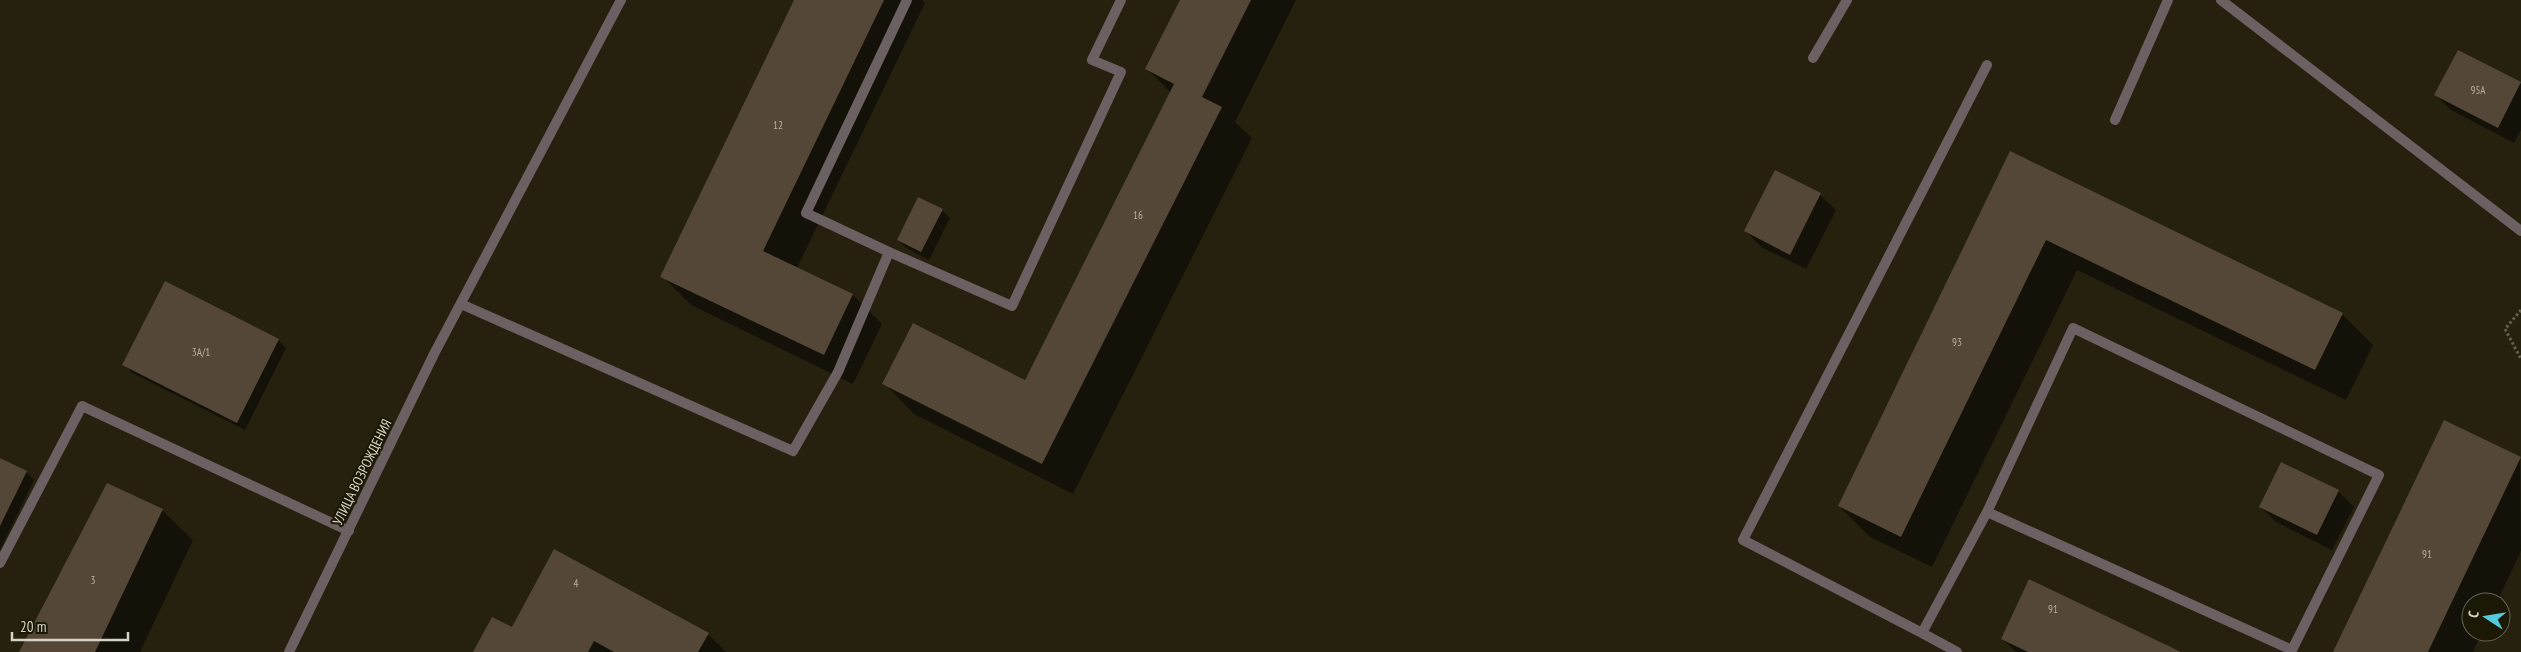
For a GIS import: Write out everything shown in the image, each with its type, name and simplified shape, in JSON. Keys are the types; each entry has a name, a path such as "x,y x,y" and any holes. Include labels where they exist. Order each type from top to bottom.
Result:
{"street":[{"name":"УЛИЦА ВОЗРОЖДЕНИЯ","path":"289,652 461,304 621,0"},
{"path":"907,0 806,213 1012,306 1121,72 1092,60 1121,0"},
{"path":"1813,58 1847,0"},
{"path":"2115,120 2168,0"},
{"path":"2221,0 2521,231"},
{"path":"1957,652 1743,540 1986,65"},
{"path":"461,304 793,451 838,372 889,252"},
{"path":"1922,633 1987,512 2073,328 2379,475 2292,650 1987,512"},
{"path":"0,563 82,406 349,531"}],"path":[{"path":"2521,310 2505,329 2521,359"}],"building":[{"path":"794,0 884,0 763,251 853,294 824,355 660,277"},
{"path":"1180,0 1251,0 1202,97 1222,107 1042,464 882,384 913,323 1025,380 1174,84 1145,69"},
{"path":"2458,50 2521,82 2498,128 2434,95"},
{"path":"2010,151 2343,313 2315,370 2046,240 1901,537 1838,506"},
{"path":"1775,170 1821,193 1790,255 1744,231"},
{"path":"918,197 943,209 921,252 897,240"},
{"path":"165,281 279,339 237,423 122,365"},
{"path":"2444,420 2521,457 2428,652 2333,652"},
{"path":"0,458 27,471 0,526"},
{"path":"2281,462 2339,490 2317,535 2259,507"},
{"path":"107,483 163,509 95,652 19,652"},
{"path":"554,549 709,633 698,652 614,652 594,641 588,652 473,652 492,617 512,627"},
{"path":"2029,579 2181,652 2028,652 2001,639"}]}
